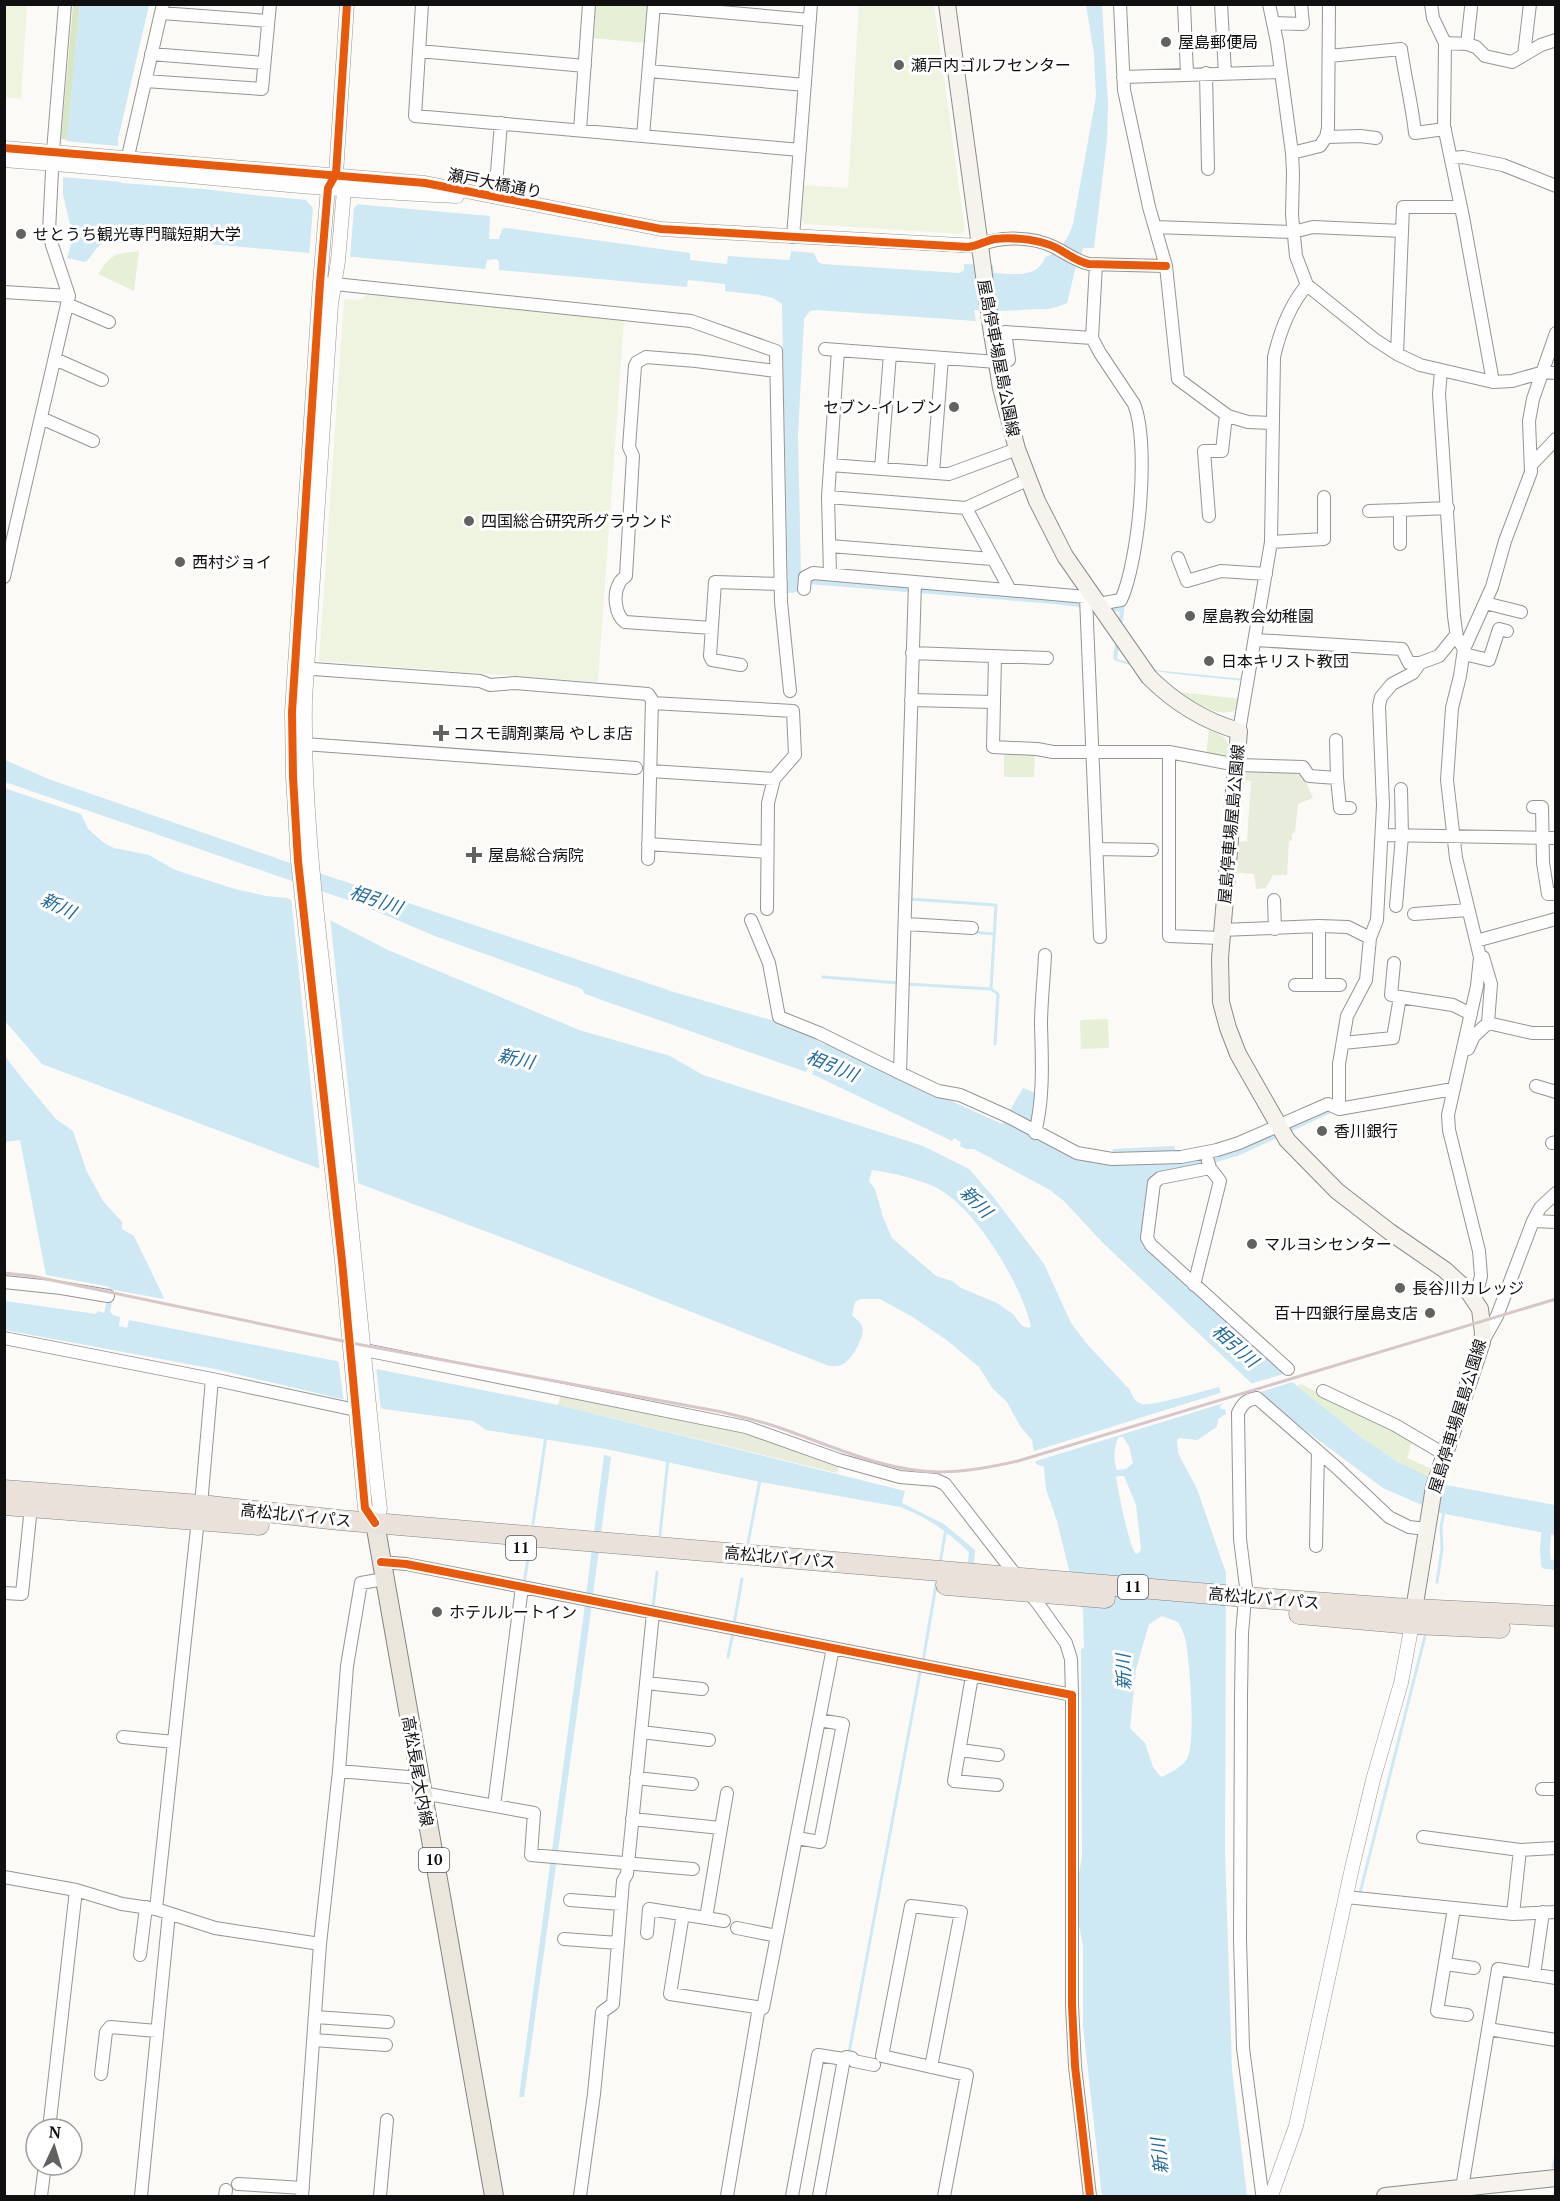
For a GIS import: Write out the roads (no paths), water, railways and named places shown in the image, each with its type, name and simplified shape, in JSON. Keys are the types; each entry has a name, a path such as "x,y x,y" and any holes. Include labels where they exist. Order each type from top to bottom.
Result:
{"highway":[{"name":"高松北バイパス","path":"4,1490 376,1529 1556,1629"},
{"name":"高松北バイパス","path":"4,1504 31,1507 200,1512"},
{"name":"高松北バイパス","path":"1413,1617 1556,1616"}],"main road":[{"name":"屋島停車場屋島公園線","path":"947,4 1001,388 1027,480 1054,536 1092,598 1139,665 1161,689 1189,710 1239,731 1221,934 1220,986 1223,1013 1238,1054 1287,1140 1337,1191 1445,1270 1468,1291 1478,1305 1482,1342 1438,1474 1426,1526 1413,1617"},
{"name":"高松長尾大内線","path":"376,1529 494,2196"},
{"path":"1385,2196 1556,2178"}],"street":[{"path":"4,577 68,300 50,231 58,158 65,4"},
{"path":"145,81 262,89 270,4"},
{"path":"347,4 336,174 328,194 322,260 327,284 301,668 305,863 342,1261 363,1410 365,1508 376,1529"},
{"path":"422,4 415,116 800,150"},
{"path":"580,130 589,4"},
{"path":"794,237 812,4"},
{"path":"1120,4 1124,90 1166,266 1178,379 1226,415 1248,422 1272,423"},
{"path":"1184,4 1186,74"},
{"path":"1221,4 1225,73"},
{"path":"1269,4 1292,153 1293,232 1296,256 1307,285 1351,322 1397,354 1419,365 1493,382 1512,381 1540,373 1556,372"},
{"path":"1273,23 1303,24 1301,4"},
{"path":"1292,153 1320,146 1326,137 1329,4"},
{"path":"1431,4 1433,18 1445,43 1445,129 1493,382"},
{"path":"1524,55 1530,4"},
{"path":"643,136 654,5 810,20"},
{"path":"1467,44 1471,8"},
{"path":"123,163 162,9 268,21"},
{"path":"1445,43 1467,44 1493,59 1512,62 1541,45 1556,40"},
{"path":"1329,56 1401,49 1406,84 1411,98 1415,133 1445,129"},
{"path":"419,51 585,66"},
{"path":"151,54 264,63"},
{"path":"649,70 805,85"},
{"path":"1123,77 1281,72"},
{"path":"1206,73 1208,168"},
{"path":"495,197 501,123"},
{"path":"1326,137 1376,138"},
{"name":"瀬戸大橋通り","path":"4,148 58,158 336,174 425,183 661,229 794,237 981,254"},
{"name":"瀬戸大橋通り","path":"4,160 58,158"},
{"path":"1452,158 1503,165 1556,186"},
{"name":"瀬戸大橋通り","path":"123,163 328,194 495,197"},
{"path":"327,284 338,261 343,195 336,174"},
{"path":"1397,354 1403,207 1461,207"},
{"path":"1155,227 1293,232 1313,227 1402,231"},
{"path":"981,254 998,239 1032,241 1058,248 1080,262 1166,266"},
{"path":"804,589 805,577 808,574 830,574 915,587 1010,590 1121,600 1128,585 1139,508 1142,444 1134,404 1092,338 1096,264"},
{"path":"327,284 691,321 776,351 781,602 790,691"},
{"path":"1239,731 1271,542 1274,357 1280,332 1294,303 1307,285"},
{"path":"4,292 68,300 109,322"},
{"path":"825,349 997,362 1009,360 1005,332 1092,338"},
{"path":"1503,1300 1494,1305 1478,1305 1481,1266 1472,1218 1449,1130 1448,1115 1477,986 1480,957 1453,837 1447,780 1448,743 1452,708 1464,652 1485,603 1524,492 1531,465 1529,421 1540,373 1556,333"},
{"path":"830,574 828,497 838,350"},
{"path":"881,469 890,354"},
{"path":"711,628 625,622 616,612 618,584 626,576 633,456 629,447 635,366 637,362 646,357 776,371"},
{"path":"933,472 942,358"},
{"path":"55,359 102,380"},
{"path":"1441,371 1440,394 1456,635 1464,652 1490,660 1499,629 1507,631"},
{"path":"1209,516 1204,451 1222,451 1226,415"},
{"path":"41,418 93,441"},
{"path":"1531,465 1556,439"},
{"path":"830,465 949,474 1017,449"},
{"path":"828,497 966,508 1027,480"},
{"path":"1271,542 1324,539 1324,497"},
{"path":"966,508 1010,590"},
{"path":"1369,511 1448,508"},
{"path":"1400,510 1400,544"},
{"path":"830,546 992,559"},
{"path":"1178,558 1187,581 1221,571 1266,574"},
{"path":"741,665 712,660 711,628 715,582 781,584"},
{"path":"900,1073 915,587"},
{"path":"1092,598 1092,753 1100,937"},
{"path":"1485,603 1521,612"},
{"path":"1256,640 1402,649 1410,663 1420,663 1439,656 1456,635"},
{"path":"912,653 1047,658"},
{"path":"995,656 993,747 1053,752 1169,752 1237,765 1304,767 1309,776 1337,778"},
{"path":"1339,1109 1340,1064 1347,1016 1366,980 1370,938 1377,920 1383,805 1379,706 1385,691 1392,684 1413,673 1420,663"},
{"path":"301,668 480,681 490,685 515,683 648,694 651,703 648,859"},
{"path":"301,668 292,712 293,777 356,1264 357,1355"},
{"path":"911,700 994,702"},
{"path":"651,703 793,711 795,755 774,779 768,803 766,909"},
{"path":"1336,740 1340,808 1350,808"},
{"path":"304,744 636,768"},
{"path":"1169,752 1169,936 1319,926 1348,927 1370,938"},
{"path":"650,771 774,779"},
{"path":"1396,906 1402,836 1401,789"},
{"path":"1543,807 1549,838 1543,863 1548,894 1556,894"},
{"path":"1382,835 1549,838"},
{"path":"648,844 767,852"},
{"path":"1097,849 1152,850"},
{"path":"1274,900 1275,928"},
{"path":"1414,914 1468,910"},
{"path":"1476,941 1556,919"},
{"path":"751,920 769,963 779,1017 819,1033 938,1091 960,1095 1007,1116 1033,1132 1077,1153 1112,1159 1178,1157 1208,1160"},
{"path":"906,924 952,922 972,928"},
{"path":"1319,926 1319,985"},
{"path":"1033,1132 1039,1120 1045,955"},
{"path":"1461,1059 1471,1045 1474,1036 1488,1023 1491,984 1483,957 1480,957"},
{"path":"1394,963 1391,995 1453,1005 1471,1014"},
{"path":"1295,985 1340,985"},
{"path":"1343,1043 1393,1038 1400,997"},
{"path":"1488,1023 1532,1033 1556,1033"},
{"path":"1536,1086 1556,1092"},
{"path":"1288,1370 1151,1245 1147,1238 1154,1183 1160,1178 1208,1160 1239,1143 1328,1104 1339,1109 1453,1089"},
{"path":"1194,1285 1221,1181 1208,1160"},
{"path":"1482,1342 1497,1316 1533,1221 1540,1208 1556,1193"},
{"path":"1533,1221 1556,1222"},
{"path":"4,1282 108,1296"},
{"path":"4,1338 363,1410"},
{"path":"357,1355 736,1425 839,1460 900,1477 936,1480 945,1484 1027,1585 1066,1643 1071,1659 1072,2006 1075,2066 1090,2196"},
{"path":"140,1955 151,1908 174,1742 200,1512 212,1379"},
{"path":"1323,1391 1395,1425 1444,1454"},
{"path":"1413,1617 1401,1683 1373,1780 1296,2126 1271,2196 1262,2193 1243,2048 1240,1799 1243,1603 1238,1413 1241,1405 1246,1400 1257,1398 1389,1517 1409,1527 1426,1526"},
{"path":"1316,1546 1318,1451"},
{"path":"4,1593 22,1594 31,1507"},
{"path":"238,2184 302,2192 320,1944 339,1771 347,1666 361,1583 383,1571 406,1564 1072,1695"},
{"path":"494,1806 522,1587"},
{"path":"580,2196 602,2012 613,2004 623,1881 627,1874 652,1613"},
{"path":"683,1914 670,1994 763,2008 833,1648"},
{"path":"972,1676 954,1780 998,1785"},
{"path":"645,1683 702,1689"},
{"path":"797,1838 820,1842 843,1724 819,1720"},
{"path":"641,1732 709,1740"},
{"path":"123,1737 174,1742"},
{"path":"960,1750 998,1755"},
{"path":"339,1771 421,1786 494,1806 534,1813 531,1855 693,1869"},
{"path":"636,1778 692,1784"},
{"path":"1542,1789 1556,1789"},
{"path":"706,1918 727,1793"},
{"path":"632,1820 721,1828"},
{"path":"1423,1837 1520,1850 1556,1848"},
{"path":"1510,1909 1520,1850"},
{"path":"4,1877 76,1890 122,1904 151,1908 215,1928 320,1944"},
{"path":"50,2117 76,1890"},
{"path":"1346,1897 1454,1908 1549,1912 1534,1975"},
{"path":"570,1900 621,1904"},
{"path":"1510,1909 1556,1904"},
{"path":"932,2067 961,1912 911,1906 882,2056 967,2075 944,2196"},
{"path":"647,1933 649,1908 724,1921"},
{"path":"1454,1908 1437,2011 1467,2015"},
{"path":"141,2196 169,1913"},
{"path":"737,1928 777,1936"},
{"path":"564,1940 618,1943"},
{"path":"1444,1964 1474,1968"},
{"path":"1462,2188 1498,1969 1556,1978"},
{"path":"727,2196 759,2007"},
{"path":"315,2017 388,2022"},
{"path":"101,2074 106,2032 110,2027 157,2031"},
{"path":"1488,2029 1556,2040"},
{"path":"313,2040 386,2045"},
{"path":"792,2196 818,2055 852,2058 854,2061 874,2066"},
{"path":"819,2196 844,2059"},
{"path":"380,2196 387,2120"},
{"path":"41,2196 43,2177"}],"water":[{"path":"80,5 149,5 118,139 121,183 490,216 489,239 499,239 502,229 506,228 690,253 690,260 727,264 728,256 788,260 791,251 814,253 818,262 822,264 959,273 964,270 964,264 993,265 994,273 1024,274 1037,269 1045,257 1055,252 1063,244 1073,224 1096,97 1094,53 1086,5 1102,5 1108,105 1107,140 1094,248 1083,248 1067,303 1055,308 1044,309 974,310 976,321 817,310 810,311 804,319 798,436 801,577 1054,597 1122,607 1125,605 1117,659 1155,670 1244,679 1244,681 1162,672 1114,660 1120,612 1054,604 808,584 801,592 788,593 782,304 773,298 725,291 725,284 688,280 687,287 499,270 497,259 487,260 485,269 142,237 116,239 108,242 97,248 85,262 67,258 73,237 63,195 63,177"},
{"name":"相引川","path":"5,760 51,780 325,875 674,992 798,1028 823,1044 1002,1124 1023,1088 1036,1093 1030,1133 1111,1162 1113,1149 1174,1146 1180,1161 1328,1108 1333,1112 1240,1155 1159,1174 1151,1249 1224,1320 1297,1386 1361,1437 1398,1462 1446,1485 1555,1505 1555,1535 1440,1513 1383,1488 1301,1427 1265,1396 1050,1190 974,1149 960,1146 961,1142 954,1138 952,1141 812,1074 815,1068 809,1066 806,1072 585,994 582,989 435,936 356,903 5,782"},
{"name":"新川","path":"4,788 81,814 88,829 104,843 114,848 149,855 175,870 235,889 287,898 388,950 579,1030 670,1056 703,1075 923,1146 969,1169 995,1199 1044,1264 1071,1323 1087,1344 1130,1390 1137,1402 1156,1403 1219,1387 1224,1403 1220,1406 1221,1409 1225,1409 1226,1414 1218,1419 1217,1427 1197,1440 1179,1438 1177,1440 1178,1453 1197,1489 1226,1573 1225,1852 1232,2070 1247,2196 1102,2196 1083,2026 1083,1946 1078,1920 1078,1879 1082,1857 1081,1649 1084,1648 1083,1610 1046,1489 1044,1467 1036,1464 1032,1440 1020,1426 1007,1402 993,1389 979,1367 948,1341 911,1316 880,1299 861,1299 855,1302 852,1315 862,1326 860,1341 846,1362 839,1366 829,1366 514,1242 42,1064 5,1021","holes":["872,1170 888,1173 912,1178 935,1187 950,1197 980,1228 994,1248 1017,1289 1031,1326 1029,1328 1022,1326 1013,1314 997,1303 961,1288 952,1281 936,1276 892,1238 875,1189 869,1181","1119,1437 1123,1437 1129,1446 1133,1463 1126,1469 1117,1470 1116,1444","1124,1476 1136,1505 1141,1548 1136,1554 1127,1530 1116,1477","1162,1616 1178,1622 1186,1640 1188,1653 1192,1721 1190,1750 1187,1759 1182,1764 1161,1777 1153,1767 1145,1743 1130,1728 1136,1669 1149,1624"]},
{"path":"4,1055 56,1119 73,1131 87,1172 103,1201 122,1222 122,1229 134,1236 163,1296 164,1299 114,1290 110,1312 120,1317 119,1326 127,1328 129,1320 558,1405 905,1491 902,1503 944,1524 975,1550 971,1597 964,1597 969,1552 937,1526 900,1507 760,1482 606,1449 486,1430 473,1421 384,1409 215,1369 5,1330 5,1301 96,1314 98,1311 104,1313 110,1288 46,1275 20,1140 5,1142"},
{"path":"604,1455 611,1457 593,1595 586,1595"},
{"path":"585,1604 592,1604 524,2097 519,2097"}],"waterway":[{"path":"910,899 996,905 991,989"},
{"path":"973,932 994,934"},
{"path":"823,977 899,983"},
{"path":"906,984 991,989 998,994 995,1044"},
{"path":"533,1524 546,1436"},
{"path":"660,1535 668,1459"},
{"path":"748,1543 760,1480"},
{"path":"1437,1582 1444,1512"},
{"path":"1547,1520 1546,1564 1556,1565"},
{"path":"940,1563 946,1529"},
{"path":"524,1583 528,1559"},
{"path":"653,1608 657,1572"},
{"path":"734,1624 742,1579"},
{"path":"923,1661 937,1579"},
{"path":"728,1657 733,1633"},
{"path":"1360,1893 1425,1636"},
{"path":"849,2053 921,1667"},
{"path":"1553,2167 1556,2155"}],"railway":[{"path":"4,1273 32,1276 362,1345 722,1412 758,1421 878,1462 919,1471 940,1472 979,1469 1018,1461 1556,1299"}],"place":[{"name":"屋島郵便局","path":"1166,42"},
{"name":"瀬戸内ゴルフセンター","path":"899,65"},
{"name":"せとうち観光専門職短期大学","path":"21,234"},
{"name":"セブン-イレブン","path":"954,407"},
{"name":"四国総合研究所グラウンド","path":"469,521"},
{"name":"西村ジョイ","path":"180,562"},
{"name":"屋島教会幼稚園","path":"1190,616"},
{"name":"日本キリスト教団","path":"1209,661"},
{"name":"コスモ調剤薬局 やしま店","path":"441,733"},
{"name":"屋島総合病院","path":"474,855"},
{"name":"香川銀行","path":"1322,1131"},
{"name":"マルヨシセンター","path":"1252,1244"},
{"name":"長谷川カレッジ","path":"1400,1288"},
{"name":"百十四銀行屋島支店","path":"1430,1313"},
{"name":"ホテルルートイン","path":"437,1612"}]}
